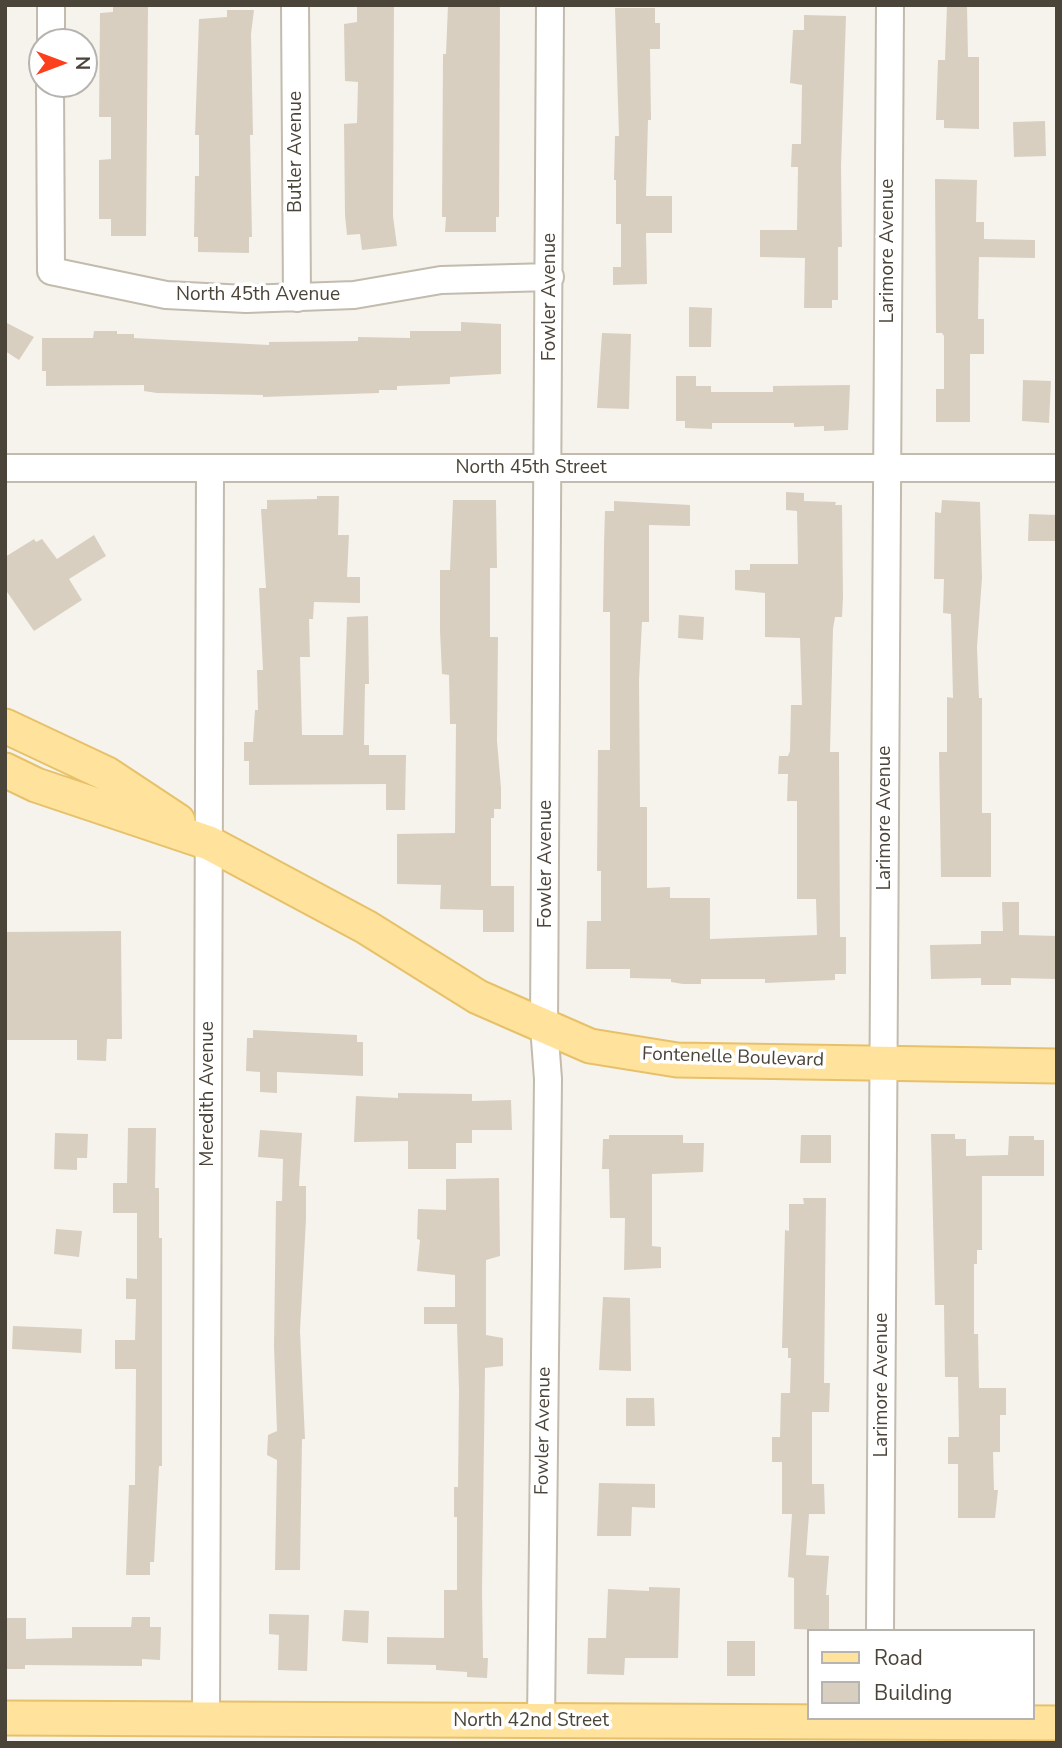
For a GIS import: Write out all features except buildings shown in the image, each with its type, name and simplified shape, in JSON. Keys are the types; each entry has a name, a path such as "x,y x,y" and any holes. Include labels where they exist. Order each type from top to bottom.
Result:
{"main road":[{"name":"Fontenelle Boulevard","path":"5,726 107,774 209,843 366,927 478,997 590,1046 647,1058 1057,1066"},
{"name":"Fontenelle Boulevard","path":"5,770 36,785 209,843"},
{"name":"North 42nd Street","path":"5,1718 541,1722 880,1720 1057,1723"}],"street":[{"path":"51,5 51,28"},
{"name":"Butler Avenue","path":"295,5 296,298"},
{"name":"Fowler Avenue","path":"541,1722 548,1079 544,1026 550,5"},
{"name":"Larimore Avenue","path":"880,1629 890,5"},
{"name":"North 45th Avenue","path":"50,98 51,271 166,295 296,298 354,295 441,279 550,277"},
{"name":"North 45th Street","path":"5,468 1057,468"},
{"name":"Meredith Avenue","path":"206,1719 210,468"}]}
